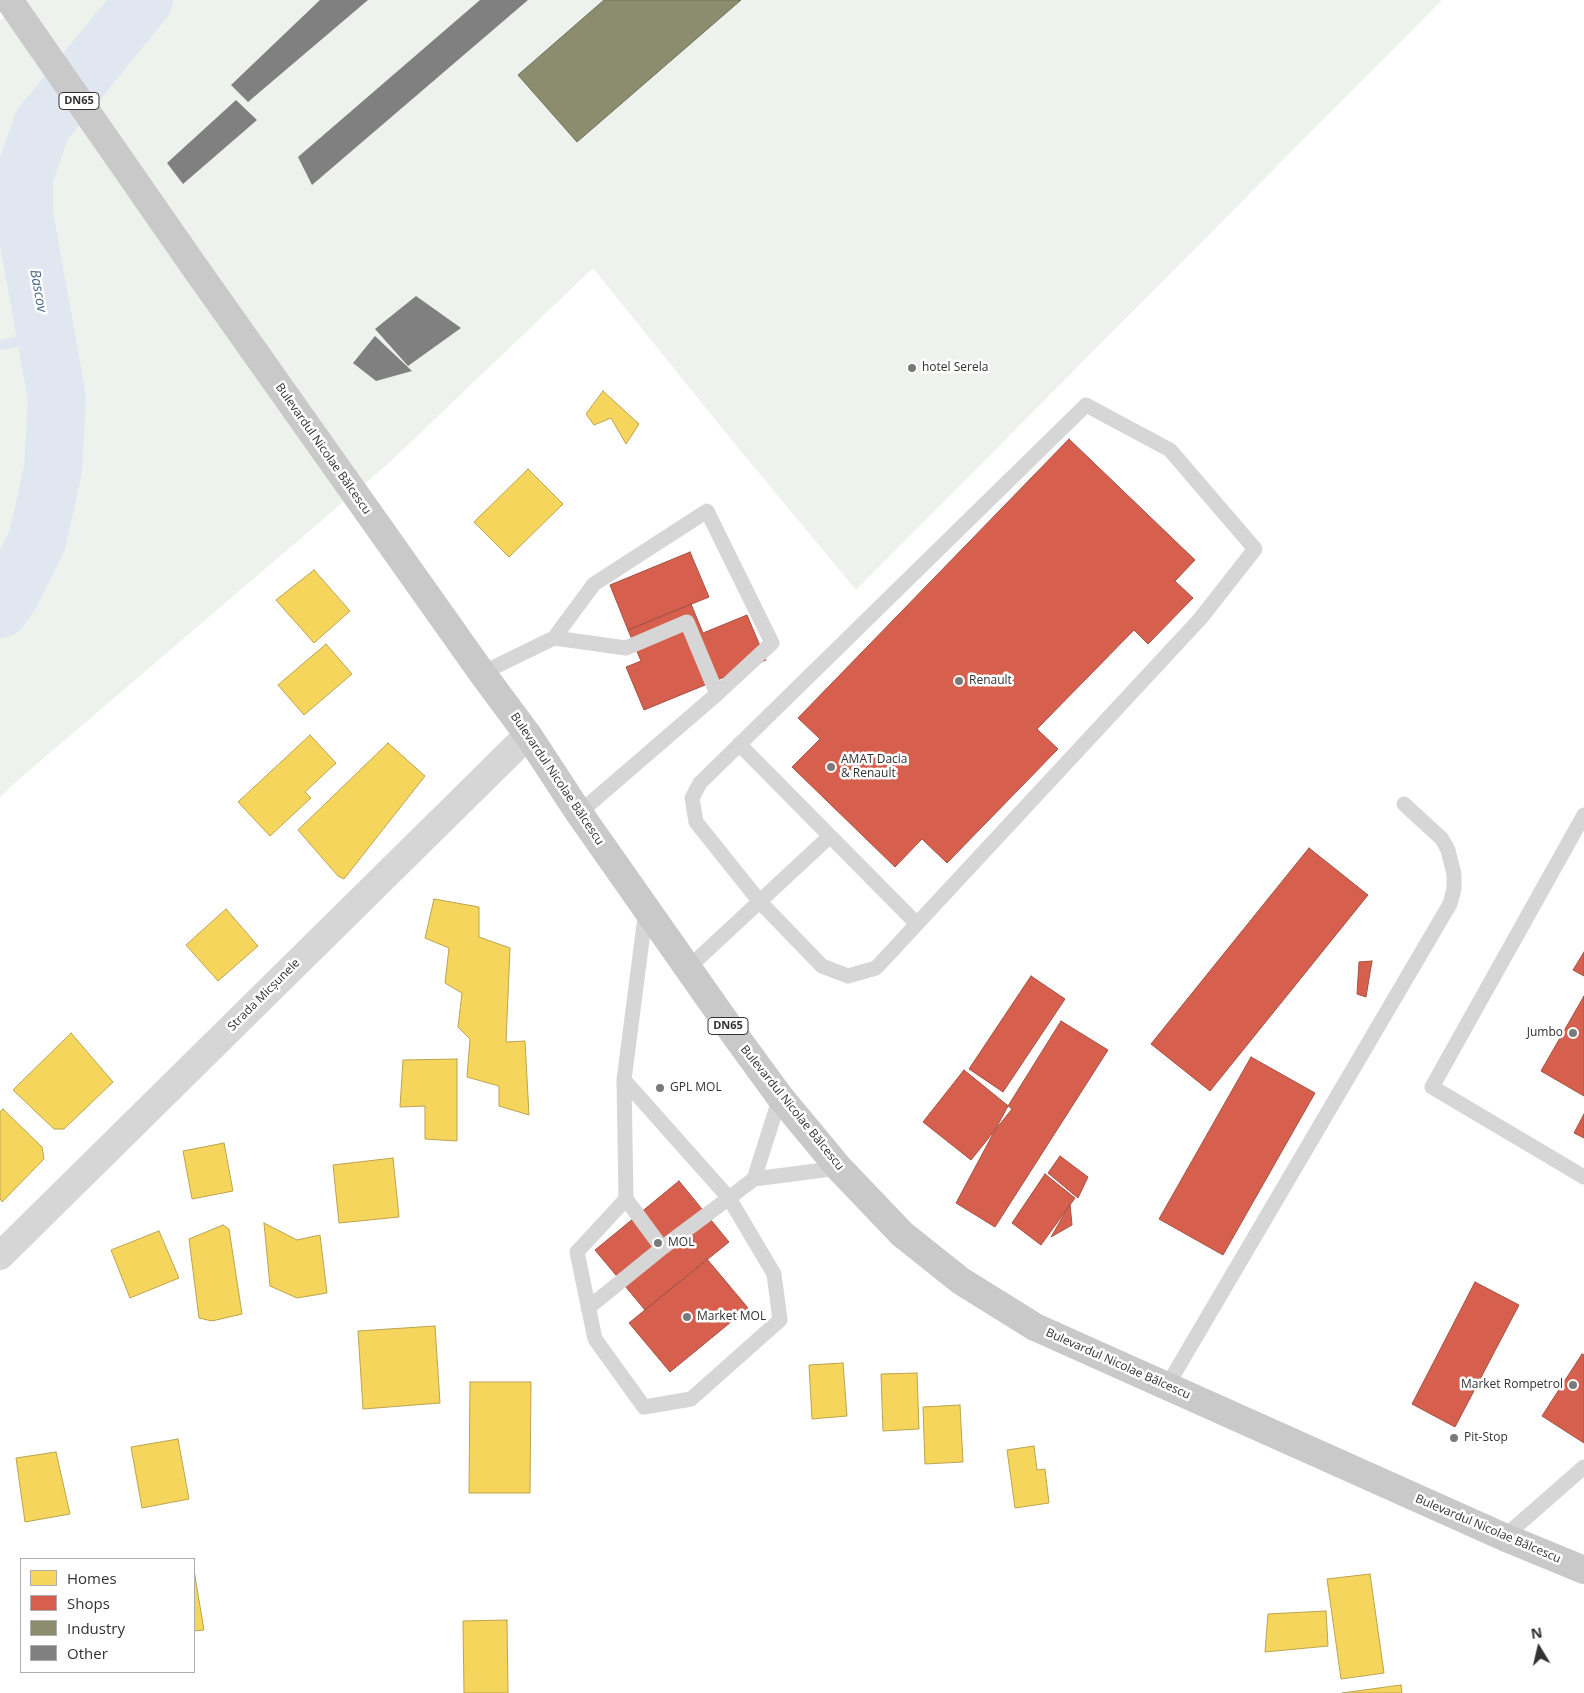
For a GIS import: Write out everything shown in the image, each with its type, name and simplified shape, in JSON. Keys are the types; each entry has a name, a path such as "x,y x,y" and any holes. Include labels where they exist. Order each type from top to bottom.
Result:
{"main road":[{"name":"Bulevardul Nicolae Bălcescu","path":"10,0 133,179 482,673 528,735 579,813 687,969 780,1097 839,1168 902,1234 961,1281 1035,1327 1504,1537 1584,1570"}],"street":[{"name":"Strada Micșunele","path":"0,1256 528,735"}],"lane":[{"path":"1086,405 1170,450 1255,549 1200,618 876,968 848,976 822,966 760,902 696,822 692,798 700,783 1086,405"},
{"path":"482,673 554,638 594,584 707,511 772,643 717,694 579,813"},
{"path":"554,638 626,648 688,622 717,694"},
{"path":"739,744 917,924"},
{"path":"1168,1386 1450,904 1454,889 1454,874 1448,850 1442,839 1404,804"},
{"path":"1584,815 1432,1087 1584,1177"},
{"path":"687,969 829,837"},
{"path":"646,909 624,1080 626,1199 662,1248"},
{"path":"624,1080 729,1198 774,1274 780,1320 691,1399 644,1406 595,1339 577,1252 626,1199"},
{"path":"754,1179 780,1097"},
{"path":"588,1308 662,1248 754,1179 839,1168"},
{"path":"1504,1537 1584,1467"}],"shaded area":[{"path":"25,0 1442,0 856,590 593,268 389,463 0,797 0,20"}],"building: Homes":[{"path":"603,391 639,424 626,444 611,418 594,425 586,414"},
{"path":"528,469 563,504 509,557 474,522"},
{"path":"314,570 350,611 314,643 276,600"},
{"path":"326,644 352,674 304,715 278,685"},
{"path":"310,735 336,763 305,792 311,798 270,836 238,802"},
{"path":"388,743 425,776 344,879 338,876 298,830"},
{"path":"434,899 479,907 479,937 510,948 506,1042 525,1041 529,1115 499,1106 499,1086 467,1077 470,1039 458,1027 462,993 445,983 449,948 425,938"},
{"path":"226,909 258,946 218,981 186,945"},
{"path":"71,1033 113,1082 64,1129 54,1129 13,1090"},
{"path":"457,1059 457,1141 425,1139 425,1106 400,1107 403,1060"},
{"path":"3,1109 42,1147 44,1159 2,1202 0,1198 0,1112"},
{"path":"224,1143 233,1191 192,1199 183,1151"},
{"path":"393,1158 399,1217 339,1223 333,1165"},
{"path":"264,1223 297,1240 320,1235 327,1293 297,1298 270,1286"},
{"path":"223,1225 229,1229 242,1314 212,1321 199,1318 189,1239"},
{"path":"159,1231 179,1278 130,1298 111,1250"},
{"path":"435,1326 440,1403 363,1409 358,1331"},
{"path":"843,1363 847,1416 812,1419 809,1365"},
{"path":"917,1373 919,1429 883,1431 881,1374"},
{"path":"470,1382 531,1382 530,1493 469,1493"},
{"path":"960,1405 963,1462 925,1464 923,1407"},
{"path":"178,1439 189,1499 142,1508 131,1447"},
{"path":"1034,1446 1037,1470 1045,1469 1049,1503 1015,1508 1007,1450"},
{"path":"56,1452 70,1514 25,1522 16,1458"},
{"path":"1370,1574 1384,1673 1341,1679 1327,1579"},
{"path":"195,1576 204,1630 195,1631"},
{"path":"1326,1611 1328,1646 1265,1652 1268,1614"},
{"path":"507,1620 508,1693 464,1693 463,1621"},
{"path":"1401,1685 1402,1693 1342,1693"}],"building: Shops":[{"name":"Renault","path":"1069,439 1195,560 1175,581 1193,598 1148,644 1134,630 1037,729 1058,749 947,863 922,839 895,867 792,767 820,739 798,718"},
{"path":"690,552 709,597 628,630 610,585"},
{"path":"691,604 703,633 747,615 766,660 644,710 626,667 641,661 628,630"},
{"path":"1309,848 1368,895 1210,1091 1151,1044"},
{"path":"1584,952 1584,976 1573,970"},
{"path":"1372,961 1366,997 1357,994 1359,962"},
{"path":"1031,976 1065,999 1003,1092 969,1069"},
{"name":"Jumbo","path":"1584,996 1584,1096 1541,1071"},
{"path":"1061,1021 1108,1050 995,1227 956,1203 1008,1106"},
{"path":"1251,1057 1315,1093 1223,1255 1159,1219"},
{"path":"964,1070 1012,1109 971,1160 923,1122"},
{"path":"1584,1114 1584,1138 1574,1133"},
{"path":"1060,1156 1088,1177 1078,1198 1048,1173"},
{"path":"1045,1174 1075,1198 1041,1245 1012,1223"},
{"path":"679,1181 729,1242 645,1310 595,1250"},
{"path":"1070,1204 1072,1225 1051,1237"},
{"name":"Market MOL","path":"707,1259 748,1308 670,1372 629,1323"},
{"path":"1475,1282 1519,1305 1455,1427 1412,1404"},
{"name":"Market Rompetrol","path":"1582,1354 1584,1355 1584,1443 1542,1416"}],"building: Industry":[{"path":"604,0 741,0 577,142 518,75"}],"building: Other":[{"path":"320,0 368,0 248,102 231,85"},
{"path":"480,0 528,0 312,185 298,157"},
{"path":"236,100 257,120 183,184 167,163"},
{"path":"416,296 461,328 408,366 375,329"},
{"path":"375,336 412,371 376,381 353,363"}],"waterway":[{"name":"Bascov","path":"0,609 11,593 37,541 53,470 57,398 24,214 24,177 42,125 144,0"},
{"path":"0,345 46,336"}],"place":[{"name":"hotel Serela","path":"912,368"},
{"name":"Renault","path":"959,681"},
{"name":"AMAT Dacia & Renault","path":"831,767"},
{"name":"Jumbo","path":"1573,1033"},
{"name":"GPL MOL","path":"660,1088"},
{"name":"MOL","path":"658,1243"},
{"name":"Market MOL","path":"687,1317"},
{"name":"Market Rompetrol","path":"1573,1385"},
{"name":"Pit-Stop","path":"1454,1438"}]}
